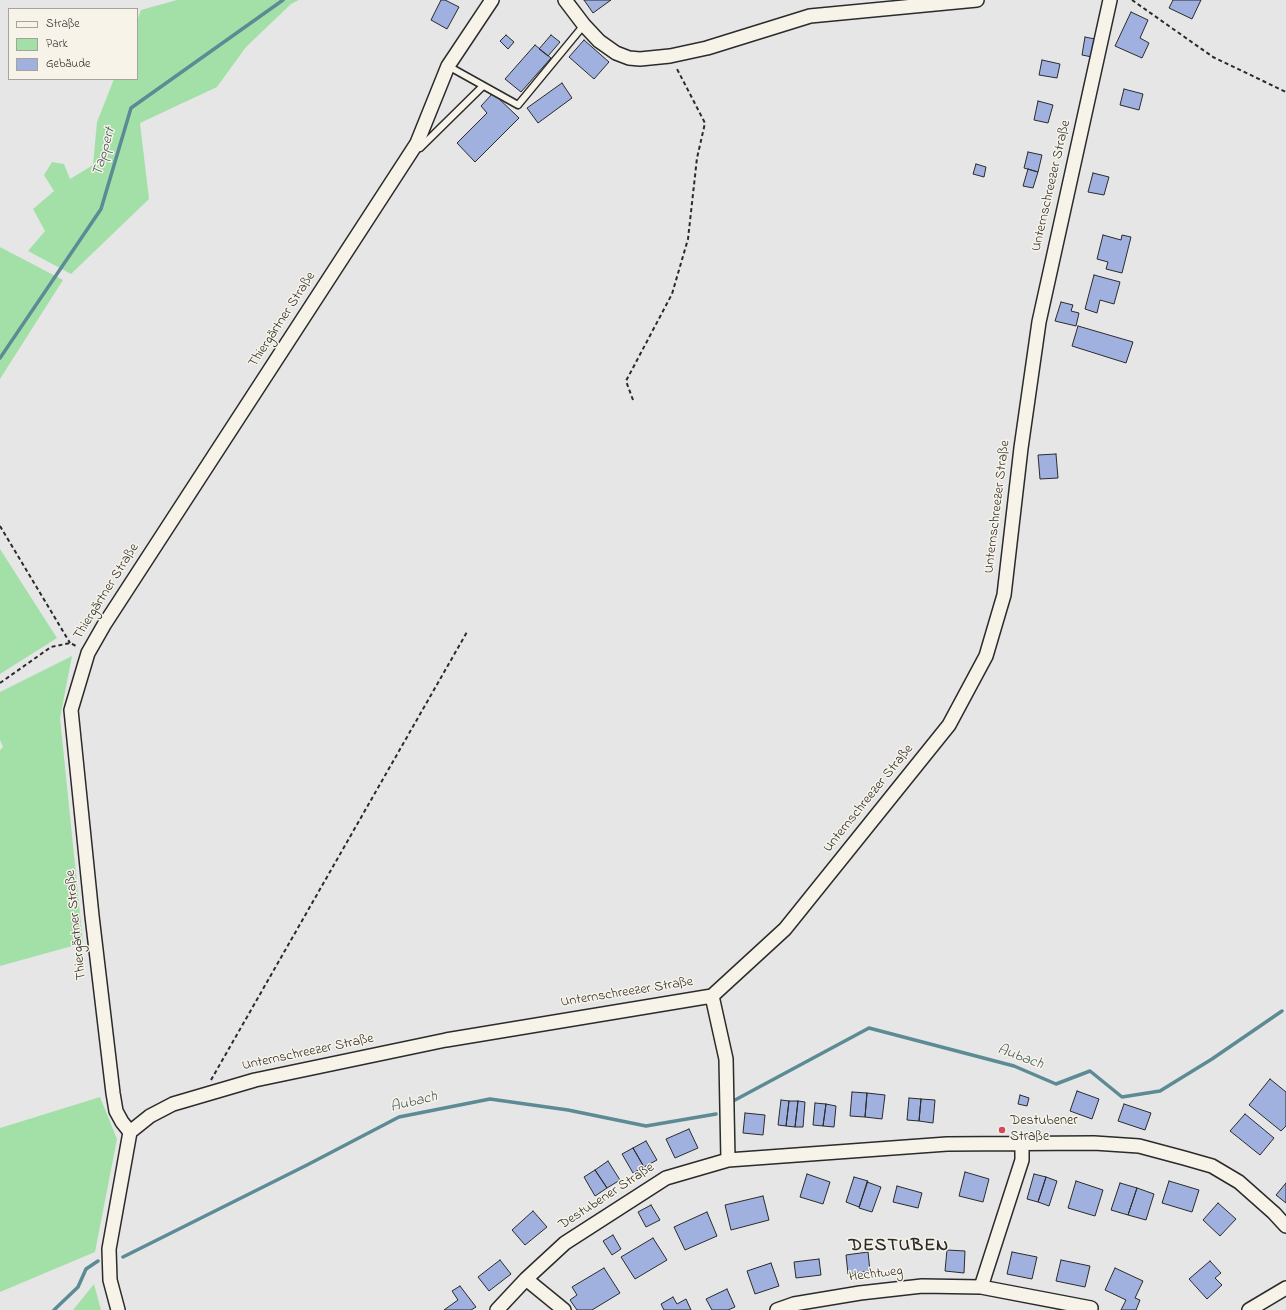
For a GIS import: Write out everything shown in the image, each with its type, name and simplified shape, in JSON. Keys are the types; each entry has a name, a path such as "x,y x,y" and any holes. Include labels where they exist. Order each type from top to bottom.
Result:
{"street":[{"name":"Thiergärtner Straße","path":"130,1132 116,1111 113,1093 92,916 71,710 88,653 104,625 417,144 448,66 492,0"},
{"path":"565,0 584,25 599,41 616,53 629,58 640,59 670,56 707,48 810,16 977,0"},
{"name":"Unternschreezer Straße","path":"130,1132 150,1116 173,1104 255,1080 446,1040 712,996 785,929 949,724 986,656 1004,595 1021,448 1039,322 1110,0"},
{"path":"712,996 726,1059 728,1160"},
{"path":"118,1310 110,1280 109,1249 130,1132"},
{"path":"981,1287 1022,1160 1022,1143"},
{"name":"Destubener Straße","path":"497,1310 565,1243 666,1178 728,1160 947,1144 1094,1143 1139,1146 1212,1166 1239,1182 1274,1213 1286,1226"},
{"path":"526,1280 564,1310"},
{"name":"Hechtweg","path":"777,1310 794,1304 868,1292 922,1286 981,1287 1091,1308"},
{"path":"1249,1310 1286,1288"}],"lane":[{"path":"448,66 518,105 584,25"},
{"path":"417,144 420,148 483,86"}],"path":[{"path":"1132,0 1213,57 1286,92"},
{"path":"633,400 626,381 672,294 688,239 697,158 705,123 670,56"},
{"path":"0,526 70,643 88,653"},
{"path":"201,1096 467,632"},
{"path":"0,683 51,647 70,643"}],"green space":[{"path":"177,0 299,0 291,4 246,47 217,87 140,123 149,199 71,274 28,251 45,231 33,209 54,191 44,175 52,162 64,164 70,179 93,165 97,122 114,80 138,80 138,18 141,10"},
{"path":"0,247 63,280 0,379"},
{"path":"0,549 57,638 0,674"},
{"path":"72,656 60,718 83,943 0,966 0,750 3,747 0,740 0,692"},
{"path":"100,1097 117,1139 95,1252 0,1292 0,1128"},
{"path":"94,1284 101,1310 73,1310"}],"building":[{"path":"441,0 445,0 459,7 447,29 431,20"},
{"path":"584,0 611,0 593,13"},
{"path":"1173,0 1201,0 1192,19 1169,8"},
{"path":"1131,12 1148,20 1140,38 1149,43 1142,58 1115,46"},
{"path":"506,35 514,42 508,49 500,41"},
{"path":"551,35 560,42 548,56 539,49"},
{"path":"1085,37 1095,39 1092,57 1082,55"},
{"path":"584,40 609,62 594,79 569,57"},
{"path":"535,45 551,58 521,92 505,79"},
{"path":"1042,60 1060,64 1057,78 1039,75"},
{"path":"562,83 572,98 538,123 527,108"},
{"path":"1124,89 1143,94 1139,110 1120,105"},
{"path":"493,93 519,118 475,162 457,143 487,113 481,106"},
{"path":"1038,101 1053,105 1048,123 1034,120"},
{"path":"1028,152 1042,155 1038,172 1024,168"},
{"path":"976,164 986,167 984,177 973,174"},
{"path":"1028,169 1038,172 1033,188 1023,186"},
{"path":"1093,173 1109,177 1104,195 1088,192"},
{"path":"1103,235 1121,240 1122,235 1131,237 1122,273 1106,269 1108,262 1097,259"},
{"path":"1094,275 1120,282 1114,304 1100,300 1097,313 1085,309"},
{"path":"1061,302 1073,305 1071,311 1079,313 1076,326 1055,321"},
{"path":"1078,326 1133,342 1126,363 1072,346"},
{"path":"1056,454 1058,478 1040,479 1038,455"},
{"path":"1270,1079 1286,1092 1286,1126 1281,1131 1249,1105"},
{"path":"1077,1091 1099,1099 1092,1119 1070,1111"},
{"path":"852,1092 867,1093 865,1117 850,1116"},
{"path":"867,1093 885,1095 882,1119 865,1117"},
{"path":"1020,1095 1029,1098 1027,1106 1018,1104"},
{"path":"909,1098 921,1099 919,1121 907,1120"},
{"path":"921,1099 935,1100 933,1123 919,1121"},
{"path":"781,1100 789,1101 786,1126 778,1125"},
{"path":"789,1101 798,1101 795,1127 786,1126"},
{"path":"798,1101 805,1102 803,1127 795,1127"},
{"path":"815,1103 826,1104 823,1126 813,1125"},
{"path":"826,1104 836,1106 834,1127 823,1126"},
{"path":"1124,1104 1151,1113 1145,1130 1118,1121"},
{"path":"745,1113 765,1115 763,1135 743,1133"},
{"path":"1245,1114 1274,1138 1260,1155 1230,1131"},
{"path":"689,1129 698,1148 675,1158 666,1139"},
{"path":"646,1141 657,1160 644,1167 633,1148"},
{"path":"633,1148 644,1167 633,1173 622,1154"},
{"path":"608,1161 620,1180 607,1188 595,1170"},
{"path":"595,1170 607,1188 595,1196 584,1177"},
{"path":"965,1172 989,1179 983,1202 959,1196"},
{"path":"807,1174 830,1182 823,1204 800,1197"},
{"path":"1034,1174 1046,1177 1038,1202 1027,1199"},
{"path":"854,1177 868,1181 859,1207 846,1202"},
{"path":"1046,1177 1057,1181 1049,1206 1038,1202"},
{"path":"1076,1181 1103,1190 1095,1216 1068,1208"},
{"path":"1169,1181 1199,1190 1192,1212 1162,1203"},
{"path":"867,1182 881,1187 872,1212 859,1208"},
{"path":"1120,1183 1137,1188 1128,1215 1111,1210"},
{"path":"1286,1183 1286,1203 1276,1195"},
{"path":"897,1186 922,1193 918,1208 893,1202"},
{"path":"1137,1188 1154,1194 1146,1220 1128,1215"},
{"path":"763,1196 769,1220 731,1230 725,1205"},
{"path":"1218,1203 1236,1219 1220,1236 1203,1220"},
{"path":"651,1205 660,1220 646,1227 638,1212"},
{"path":"533,1211 547,1227 525,1245 512,1230"},
{"path":"707,1212 717,1236 685,1250 674,1227"},
{"path":"613,1235 621,1249 612,1255 603,1241"},
{"path":"653,1238 667,1260 635,1279 621,1257"},
{"path":"947,1250 965,1251 964,1273 945,1271"},
{"path":"868,1252 870,1271 848,1274 846,1255"},
{"path":"1012,1252 1037,1257 1032,1279 1007,1274"},
{"path":"819,1259 821,1275 796,1278 794,1262"},
{"path":"500,1260 511,1274 489,1291 478,1277"},
{"path":"1061,1260 1090,1266 1085,1287 1056,1281"},
{"path":"1210,1261 1221,1273 1215,1278 1222,1285 1207,1299 1189,1279"},
{"path":"771,1263 779,1286 755,1294 747,1271"},
{"path":"604,1268 620,1293 592,1310 577,1310 570,1300 577,1295 572,1287"},
{"path":"1115,1268 1143,1281 1135,1298 1140,1300 1136,1310 1121,1310 1126,1300 1105,1290"},
{"path":"460,1286 476,1307 471,1310 444,1310 458,1300 452,1291"},
{"path":"727,1289 735,1307 728,1310 712,1310 706,1299"},
{"path":"673,1297 677,1304 686,1299 691,1310 664,1310 661,1304"}],"waterway":[{"name":"Tappert","path":"0,358 101,209 131,108 283,0"},
{"name":"Aubach","path":"735,1100 869,1028 1014,1066 1056,1084 1090,1071 1122,1097 1160,1091 1212,1059 1282,1011"},
{"name":"Aubach","path":"123,1257 399,1117 490,1099 568,1110 646,1126 716,1114"},
{"name":"Aubach","path":"54,1310 78,1287 86,1269 98,1261"}],"place":[{"name":"Destubener Straße","path":"1002,1130"}],"district":[{"name":"DESTUBEN","path":"899,1247"}]}
